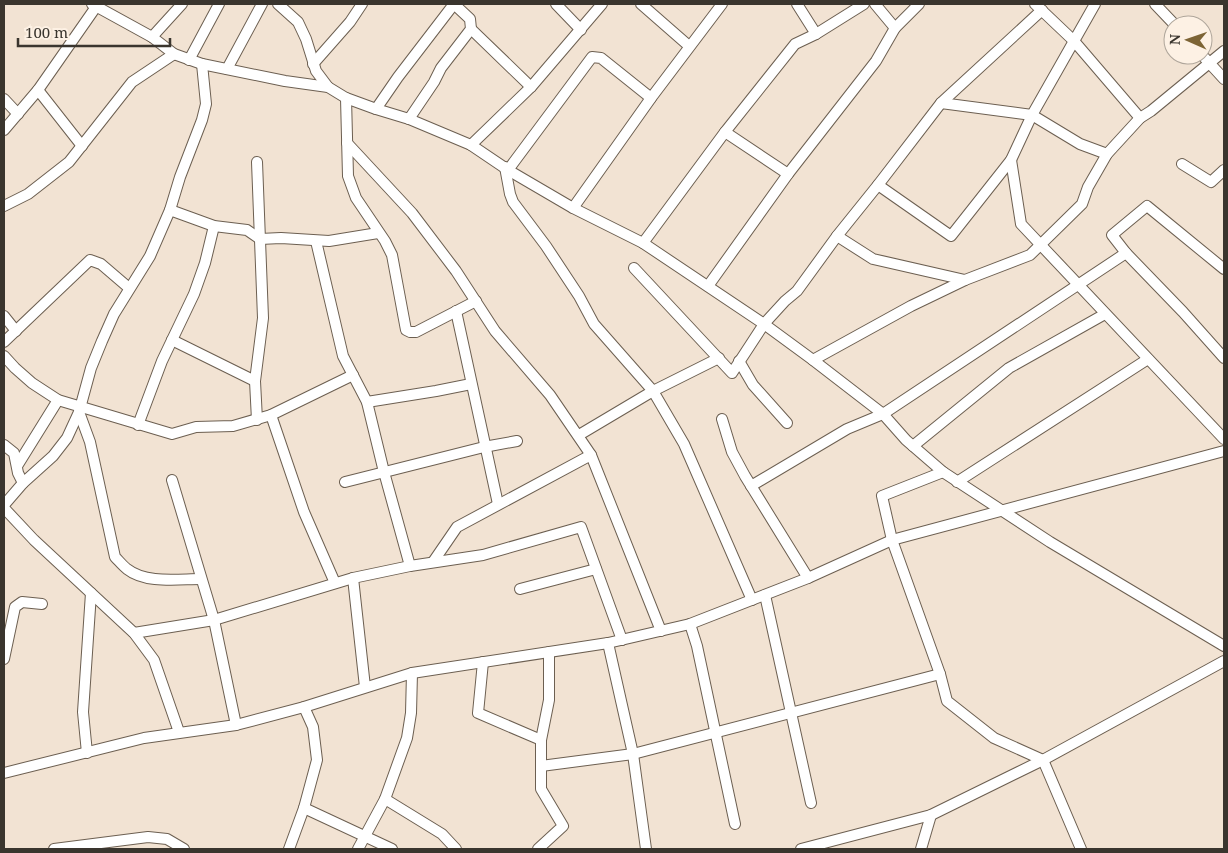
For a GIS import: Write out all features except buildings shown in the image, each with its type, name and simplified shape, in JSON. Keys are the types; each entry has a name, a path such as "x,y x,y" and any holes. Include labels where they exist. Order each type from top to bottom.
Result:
{"street":[{"path":"4,130 38,90 96,4 152,37 174,54 189,60 285,81 328,87"},
{"path":"152,37 182,4"},
{"path":"189,60 218,4"},
{"path":"226,69 262,4"},
{"path":"278,4 298,22 306,38 316,71 328,87 346,98 410,119 471,144 506,168 573,208 643,243 764,324 813,360 883,414 913,446 957,482 1050,542 1224,646"},
{"path":"313,64 350,22 362,4"},
{"path":"376,109 398,76 454,4 470,19 471,29 531,87"},
{"path":"556,4 581,30"},
{"path":"471,144 531,87 602,4"},
{"path":"641,4 690,46"},
{"path":"573,208 651,98 722,4"},
{"path":"797,4 816,34"},
{"path":"643,243 725,132 795,44 816,34 864,4"},
{"path":"875,4 895,28"},
{"path":"708,286 788,174 876,61 895,28 919,4"},
{"path":"878,185 952,236 1011,160 1032,115 1095,4"},
{"path":"1156,4 1166,15"},
{"path":"634,268 732,373 764,324 797,291 837,236 941,103 1038,7 1074,42 1140,118"},
{"path":"410,119 430,89 440,68 471,29"},
{"path":"1213,61 1224,52"},
{"path":"4,206 28,194 69,162 132,82 174,54"},
{"path":"651,98 601,58 592,57 506,168 510,194 513,202 546,246 579,296 594,324 653,391 684,444 752,600"},
{"path":"180,732 154,660 134,633 34,540 4,507 67,438 80,409 102,341 129,288 150,256 170,210 180,177 202,120 206,104 202,64"},
{"path":"813,360 911,306 965,280 1030,255 1082,204 1088,187 1107,154 1140,118 1209,65"},
{"path":"1211,65 1224,79"},
{"path":"38,90 82,146"},
{"path":"346,98 348,176 356,198 385,241 392,255 406,330 416,332 476,301"},
{"path":"4,99 18,114"},
{"path":"941,103 1032,115 1080,144 1107,154"},
{"path":"725,132 788,174"},
{"path":"347,143 412,213 456,271 495,331 550,396 591,455 661,631"},
{"path":"1011,160 1021,224 1224,439"},
{"path":"257,162 263,318 254,381 257,420"},
{"path":"1182,164 1211,182 1224,170"},
{"path":"1224,269 1147,206 1112,235 1126,253 1224,358"},
{"path":"170,210 214,226 247,230 260,239 281,238 329,241 378,233"},
{"path":"138,425 172,340 194,294 205,263 214,226"},
{"path":"837,236 873,259 965,280"},
{"path":"316,241 343,356 367,402 410,566"},
{"path":"751,486 856,424 883,414 1126,253"},
{"path":"4,342 90,260 101,264 129,288"},
{"path":"456,312 498,504"},
{"path":"913,446 1009,368 1105,314"},
{"path":"4,316 16,331"},
{"path":"172,340 254,381"},
{"path":"4,356 32,382 58,400 80,409 172,434 196,427 233,426 257,420 353,375"},
{"path":"578,435 653,391 719,358"},
{"path":"957,482 1148,359"},
{"path":"739,361 754,384 787,423"},
{"path":"367,402 472,384"},
{"path":"17,466 58,400"},
{"path":"80,409 90,442 115,557 127,569 138,575 154,578 201,579"},
{"path":"271,415 304,512 335,583"},
{"path":"722,419 732,452 808,578"},
{"path":"345,482 484,447 517,441"},
{"path":"4,445 14,454 18,473 24,483"},
{"path":"4,773 144,738 236,725 304,707 412,673 608,643 690,624 808,578 892,540 1224,451"},
{"path":"433,562 458,527 591,455"},
{"path":"943,472 882,496 892,540 940,674 947,702 994,738 1042,760 1080,849"},
{"path":"172,480 214,620 236,725"},
{"path":"134,633 214,620 353,578 410,566 483,555 581,527 622,640"},
{"path":"520,589 596,569"},
{"path":"353,578 365,687"},
{"path":"87,753 83,712 91,593"},
{"path":"765,595 812,803"},
{"path":"4,659 15,607 22,602 42,604"},
{"path":"690,624 697,646 735,824"},
{"path":"608,643 633,754 646,849"},
{"path":"538,849 563,826 541,789 541,740 549,700 549,652"},
{"path":"801,849 931,815 1042,760 1224,661"},
{"path":"483,662 478,713 541,740"},
{"path":"358,849 385,799 407,738 411,712 412,673"},
{"path":"540,766 633,754 940,674"},
{"path":"289,849 304,808 317,760 313,727 304,707"},
{"path":"385,799 442,834 456,849"},
{"path":"304,808 392,849"},
{"path":"921,849 931,815"},
{"path":"54,849 83,847 148,837 167,839 184,849"}]}
